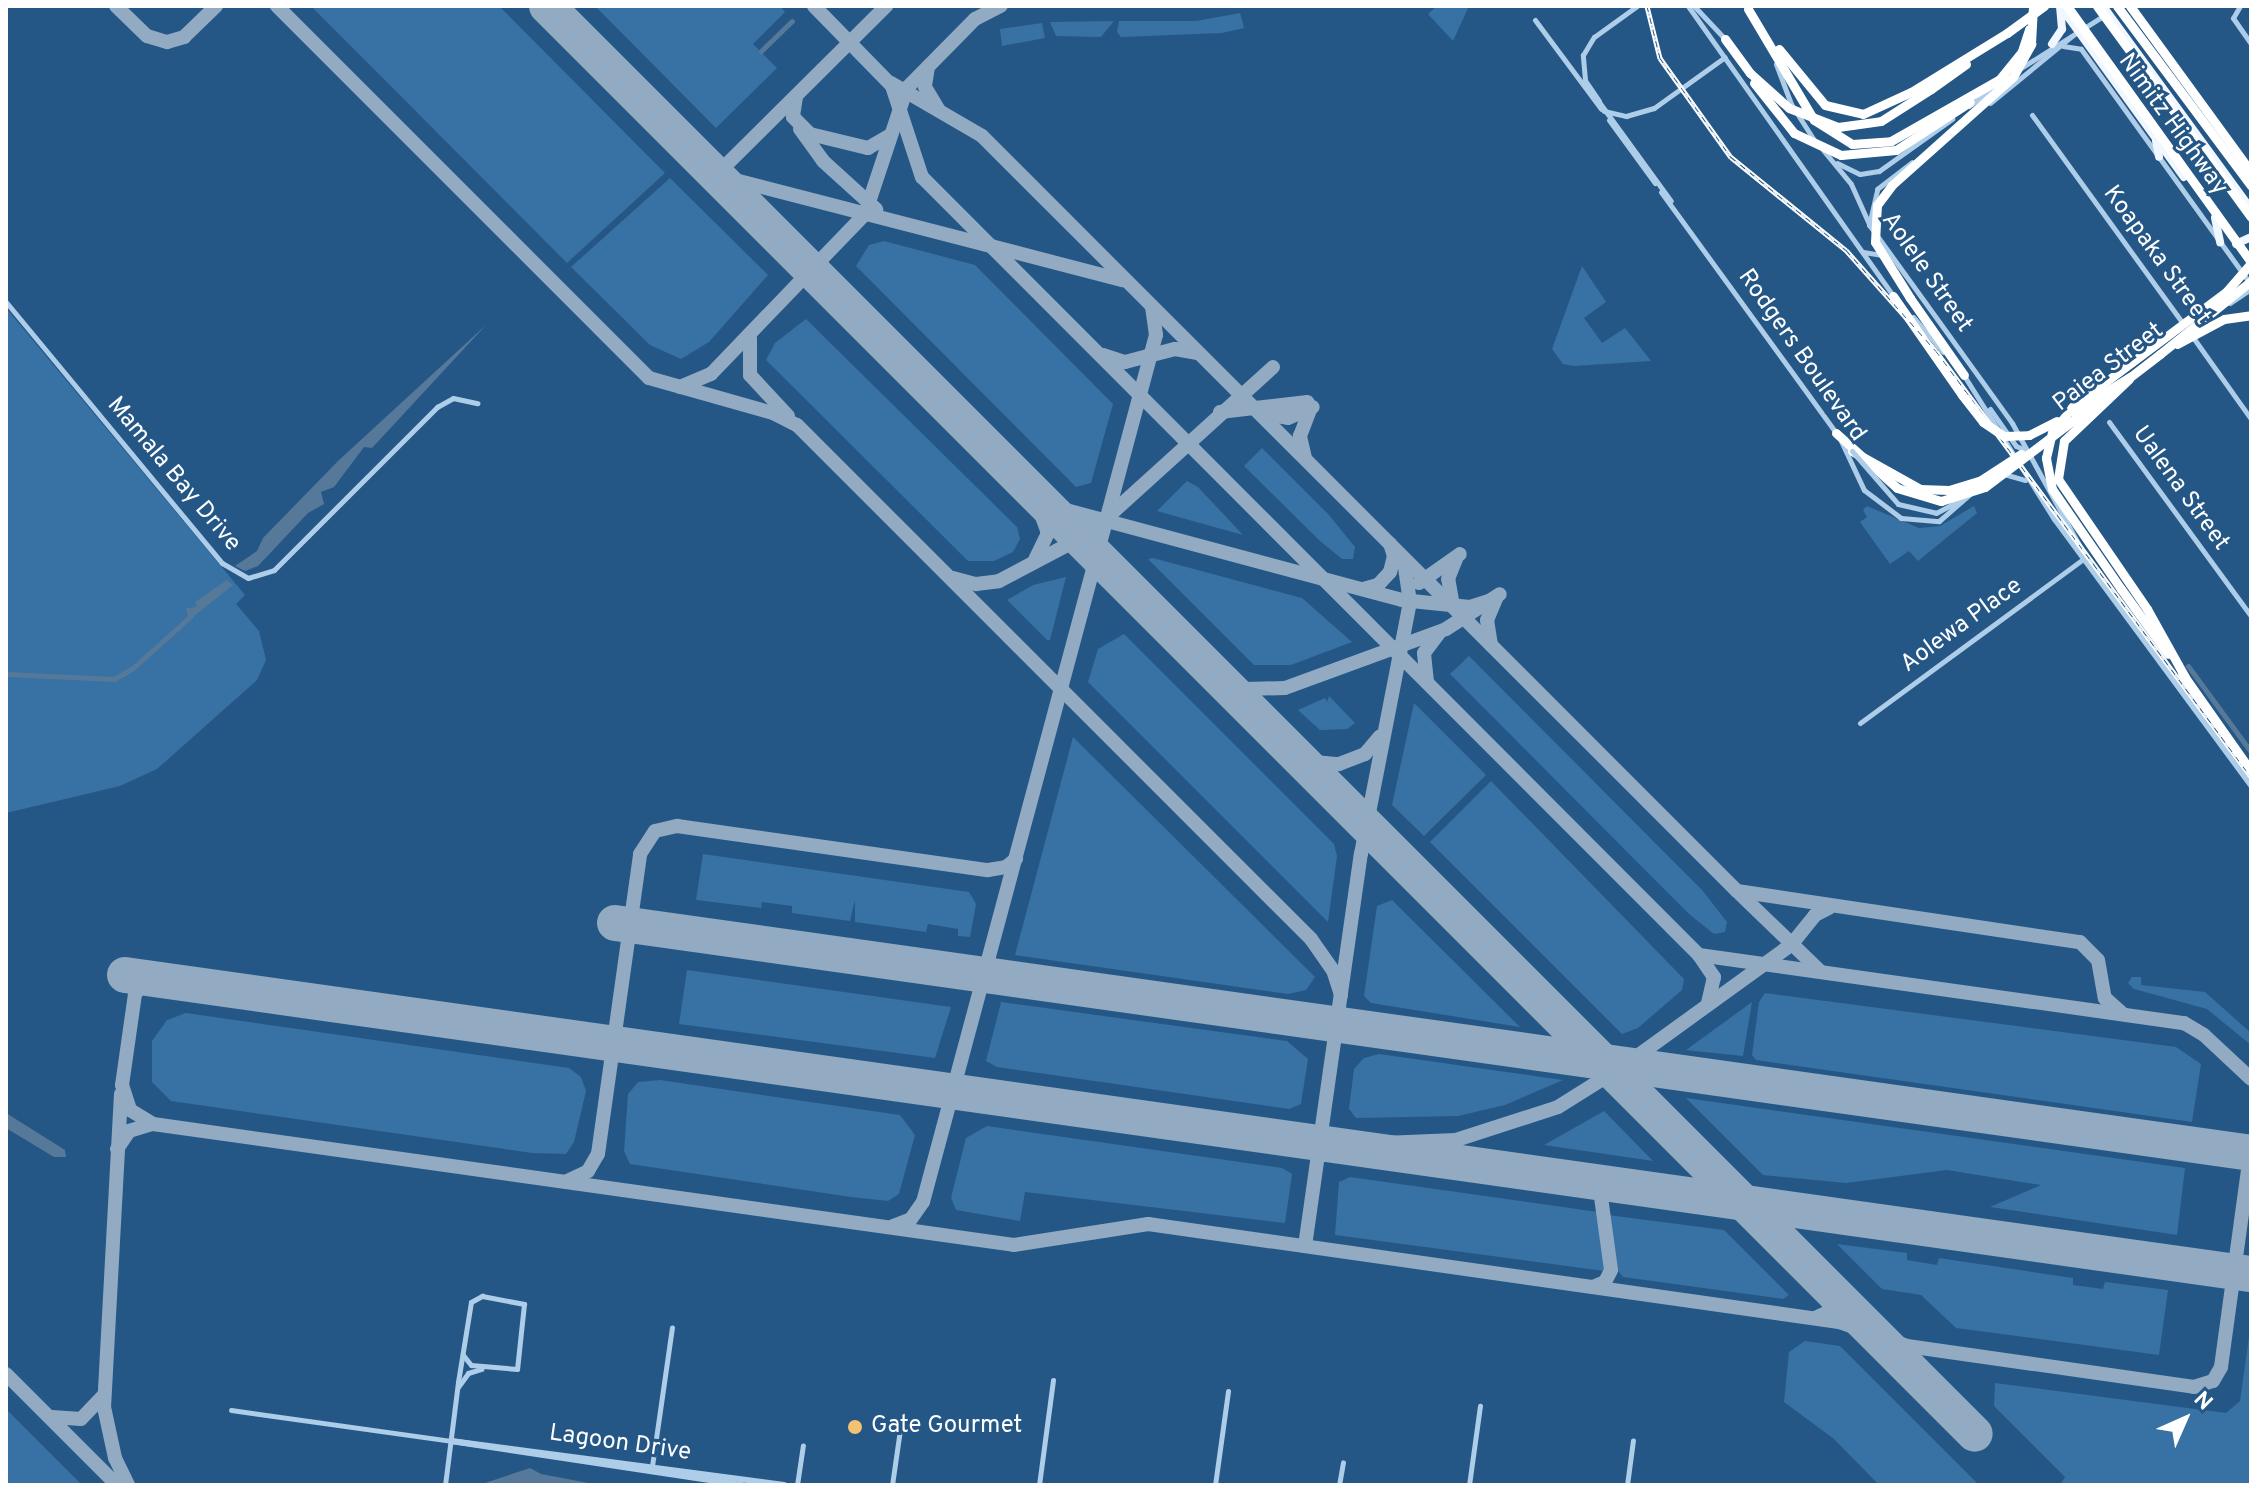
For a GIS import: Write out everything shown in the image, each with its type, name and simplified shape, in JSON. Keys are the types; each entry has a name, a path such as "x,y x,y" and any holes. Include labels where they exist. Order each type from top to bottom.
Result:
{"highway":[{"path":"1750,73 1800,115 1838,127 1861,126 1898,112 2044,6"},
{"path":"2067,6 2251,264 2226,292 2072,407 2052,433 2046,458 2052,489 2125,586"},
{"path":"2097,6 2251,217"},
{"path":"2117,6 2246,173"},
{"path":"2130,6 2246,173 2251,189"},
{"path":"1747,7 1811,93 1833,110 1855,115 1891,104 2007,33"},
{"path":"1747,7 1814,120 1833,136 1861,145 1891,141 2002,78"},
{"path":"1725,39 1794,133 1824,151 1852,157 1906,145 2002,78 2022,51 2033,8"},
{"path":"1964,375 1875,242 1877,205 1892,185 2013,77 2031,44 2033,8"},
{"path":"1836,433 1886,481 1923,499 1952,500 1979,491 2251,285"},
{"path":"1893,296 1962,395 1993,431 2024,437 2130,377"},
{"path":"2160,354 2224,319 2251,315"},
{"path":"2130,377 2068,436 2057,471 2064,492 2185,677 2251,771"},
{"path":"1852,451 1911,486 1949,490 1981,480 2071,420"}],"main road":[{"name":"Nimitz Highway","path":"2060,6 2215,218 2225,240"},
{"path":"2052,44 2062,29 2060,6"},
{"name":"Nimitz Highway","path":"2106,9 2251,209"},
{"path":"2087,57 2091,47"},
{"path":"2121,106 2135,109"},
{"path":"2155,136 2159,157"},
{"path":"2225,240 2240,245 2251,237"},
{"path":"2225,240 2251,264"}],"street":[{"path":"1637,6 1589,43 1583,55 1587,85 1878,487 1898,504 1936,513 1968,496"},
{"path":"1691,6 1725,39"},
{"name":"Aolele Street","path":"1691,6 1893,296 1964,375 2015,462 2251,786"},
{"path":"2240,6 2233,18 2251,44"},
{"name":"Aolele Street","path":"1747,7 1799,119 1851,184 1870,226 2012,423 2085,558"},
{"path":"1870,226 1870,202 1881,185 2063,46 2106,9"},
{"name":"Rodgers Boulevard","path":"1535,20 1836,433 1864,490 1893,514 1918,522 1939,521 2029,451"},
{"path":"1830,158 1860,174 1879,171 2052,44 2077,32"},
{"path":"2063,46 2077,46 2087,57 2159,157 2225,240 2251,285"},
{"path":"1601,109 1632,115 1663,103 1725,57"},
{"name":"Koapaka Street","path":"2032,115 2251,419"},
{"path":"1859,250 1874,257 1889,253"},
{"name":"Paiea Street","path":"2029,451 2251,285"},
{"name":"Mamala Bay Drive","path":"6,302 222,563 248,578 274,570 437,407 453,398 477,403"},
{"path":"1983,403 2016,446 2029,451"},
{"path":"2012,423 2031,430 2071,420"},
{"name":"Ualena Street","path":"2109,422 2251,616"},
{"path":"1995,476 2016,475 2029,482"},
{"name":"Aolewa Place","path":"1860,723 2085,558"},
{"path":"445,1485 458,1387 463,1355 474,1298 522,1302 527,1312 519,1367 509,1372 486,1369 468,1363 463,1355"},
{"path":"652,1469 672,1327"},
{"path":"458,1387 468,1373 486,1369"},
{"path":"1039,1485 1053,1380"},
{"path":"1215,1485 1228,1391"},
{"path":"1469,1485 1480,1406"},
{"name":"Lagoon Drive","path":"231,1410 784,1485"},
{"path":"892,1485 902,1416"},
{"path":"1627,1485 1633,1440"},
{"path":"797,1485 803,1445"},
{"path":"1339,1485 1343,1462"},
{"name":"Lagoon Drive","path":"652,1469 743,1485"}],"shaded area":[{"path":"311,6 499,6 665,173 567,263"},
{"path":"595,6 780,6 785,12 753,44 777,68 716,128"},
{"path":"1437,6 1469,6 1453,41 1428,14"},
{"path":"1240,13 1244,28 1222,33 1121,37 1117,32 1119,21 1196,21"},
{"path":"1114,21 1101,37 1056,36 1050,22"},
{"path":"1042,23 1045,38 1002,46 1000,29"},
{"path":"670,178 768,275 709,342 681,359 650,345 571,267"},
{"path":"884,241 975,265 1113,404 1091,483 1076,487 856,266 869,245"},
{"path":"1582,266 1606,302 1584,318 1602,343 1625,328 1651,361 1574,366 1563,364 1552,349"},
{"path":"6,308 245,595 236,604 259,631 266,660 257,680 157,769 120,786 6,813"},
{"path":"806,319 1017,527 1020,539 1013,552 994,561 968,561 766,360 775,343"},
{"path":"486,325 372,448 364,447 334,487 321,492 324,504 308,513 258,566 245,571 235,566 257,551 263,538 338,461"},
{"path":"1262,448 1329,515 1355,547 1353,559 1342,559 1320,541 1244,466"},
{"path":"1187,481 1198,487 1243,535 1157,511"},
{"path":"1867,506 1919,528 1940,526 1974,506 1977,513 1918,561 1909,551 1890,564 1860,522 1867,517 1863,510"},
{"path":"1148,559 1302,598 1352,642 1291,665 1254,665"},
{"path":"1066,577 1050,640 1047,640 1007,600 1033,585"},
{"path":"227,580 233,585 189,620 186,608 197,607 195,602"},
{"path":"1124,634 1334,844 1337,856 1328,922 1088,682 1098,649"},
{"path":"1469,656 1702,890 1727,922 1725,932 1714,934 1689,914 1450,674"},
{"path":"1329,696 1355,723 1347,729 1320,730 1298,710 1325,698 1327,702"},
{"path":"1414,703 1486,775 1424,836 1392,805"},
{"path":"1073,737 1315,977 1306,990 1288,994 1015,955"},
{"path":"1491,781 1684,979 1682,990 1638,1028 1622,1034 1430,842"},
{"path":"703,854 969,892 976,904 970,937 958,936 958,929 928,924 926,932 855,922 855,900 850,921 792,913 792,906 762,902 761,908 696,900"},
{"path":"1392,900 1520,1027 1371,1003 1364,996 1377,906"},
{"path":"687,970 951,1007 935,1058 679,1024"},
{"path":"2132,977 2141,977 2141,985 2205,992 2251,1033 2251,1045 2207,1009 2134,989 2128,983"},
{"path":"1765,993 2176,1047 2201,1064 2192,1122 1756,1060 1752,1055 1759,1002"},
{"path":"1001,1002 1287,1041 1308,1059 1301,1104 1289,1109 997,1067 986,1061"},
{"path":"1752,1002 1743,1056 1685,1050 1686,1050"},
{"path":"186,1013 569,1068 581,1077 586,1091 574,1142 566,1154 532,1153 171,1101 152,1082 152,1041 167,1020"},
{"path":"1379,1054 1563,1080 1505,1105 1458,1116 1356,1118 1349,1109 1354,1069 1364,1058"},
{"path":"660,1080 900,1115 915,1135 899,1194 888,1201 851,1197 630,1164 624,1151 628,1094 638,1082"},
{"path":"1686,1098 2185,1168 2177,1235 1990,1207 2041,1185 1947,1170 1846,1183 1763,1175"},
{"path":"1604,1111 1653,1161 1544,1145"},
{"path":"6,1113 65,1150 66,1157 54,1157 6,1128"},
{"path":"987,1126 1282,1168 1292,1174 1285,1223 1025,1192 1020,1221 956,1210 951,1198 966,1138"},
{"path":"1350,1177 1598,1212 1604,1271 1335,1235 1339,1182"},
{"path":"1608,1215 1724,1230 1789,1295 1783,1299 1623,1277 1615,1267"},
{"path":"1837,1244 1907,1253 1907,1260 1937,1265 1939,1258 2073,1278 2073,1285 2103,1289 2105,1282 2168,1290 2159,1355 1956,1328 1921,1295 1882,1289"},
{"path":"2251,1323 2251,1485 2060,1485 2065,1477 1994,1406 1995,1383 2226,1413 2240,1401"},
{"path":"1805,1341 1840,1346 1979,1485 1879,1485 1834,1439 1784,1402 1789,1352"},
{"path":"6,1409 82,1485 6,1485"},
{"path":"530,1468 541,1474 599,1485 479,1485"}],"waterway":[{"path":"761,51 792,21"},
{"path":"6,674 114,679 133,668 191,616"},
{"path":"2188,666 2251,752"}],"taxiway":[{"path":"116,6 147,36 167,42 184,37 216,6"},
{"path":"277,6 649,378 773,413 797,425 1311,939 1333,970 1341,995"},
{"path":"814,6 892,86 922,177 1699,955 2184,1023 2204,1035 2251,1079"},
{"path":"716,175 886,6"},
{"path":"680,387 711,374 865,214 907,88 975,19 1001,6"},
{"path":"928,67 925,87 938,109"},
{"path":"891,83 982,136 1737,891 2080,942 2098,960 2105,998 2123,1014"},
{"path":"796,97 793,117 810,134 868,148 889,136"},
{"path":"800,129 823,161 876,209"},
{"path":"716,175 1123,280"},
{"path":"893,1226 911,1219 923,1202 1156,335 1152,308"},
{"path":"750,338 750,375 788,416"},
{"path":"1103,355 1125,362 1175,349 1198,353"},
{"path":"953,578 976,584 999,581 1090,533 1273,367"},
{"path":"1220,412 1307,402"},
{"path":"1261,414 1288,418 1313,407"},
{"path":"1305,458 1300,436 1310,410"},
{"path":"1029,488 1066,510 1402,600 1470,607 1489,601"},
{"path":"1034,495 1048,533 1035,560"},
{"path":"1363,589 1378,585 1390,572 1394,556 1390,544"},
{"path":"1419,583 1460,554"},
{"path":"1453,606 1448,579 1457,557"},
{"path":"1305,1246 1361,854 1410,602 1404,561"},
{"path":"1207,666 1245,689 1285,688 1446,629 1500,594"},
{"path":"1491,645 1487,620 1497,597"},
{"path":"1427,682 1424,653 1439,633"},
{"path":"1289,748 1314,762 1339,764 1365,754 1380,736"},
{"path":"567,1181 588,1171 598,1154 640,854 655,831 677,826 988,870 1006,867 1016,859"},
{"path":"1740,894 1820,971"},
{"path":"1335,1145 1456,1140 1558,1107 1625,1065 1791,945 1815,915 1829,908"},
{"path":"1699,955 1714,977 1708,1004"},
{"path":"162,980 143,984 135,994 122,1085 130,1110 153,1124 1014,1245 1148,1224 1839,1322 1907,1346 2194,1387 2213,1381 2221,1367 2251,1149"},
{"path":"121,1094 104,1407 115,1458 128,1485"},
{"path":"117,1149 129,1131 152,1124"},
{"path":"1593,1287 1605,1282 1611,1270 1599,1182"},
{"path":"1807,1266 1832,1299 1828,1312 1815,1318"},
{"path":"6,1374 117,1485"},
{"path":"52,1417 81,1419 103,1396"}],"runway":[{"path":"547,6 1975,1434"},
{"path":"615,923 2251,1153"},
{"path":"125,975 2251,1274"}],"railway":[{"path":"1647,6 1660,58 1731,157 1846,250 1936,351 2251,777"}],"place":[{"name":"Gate Gourmet","path":"855,1427"}]}
